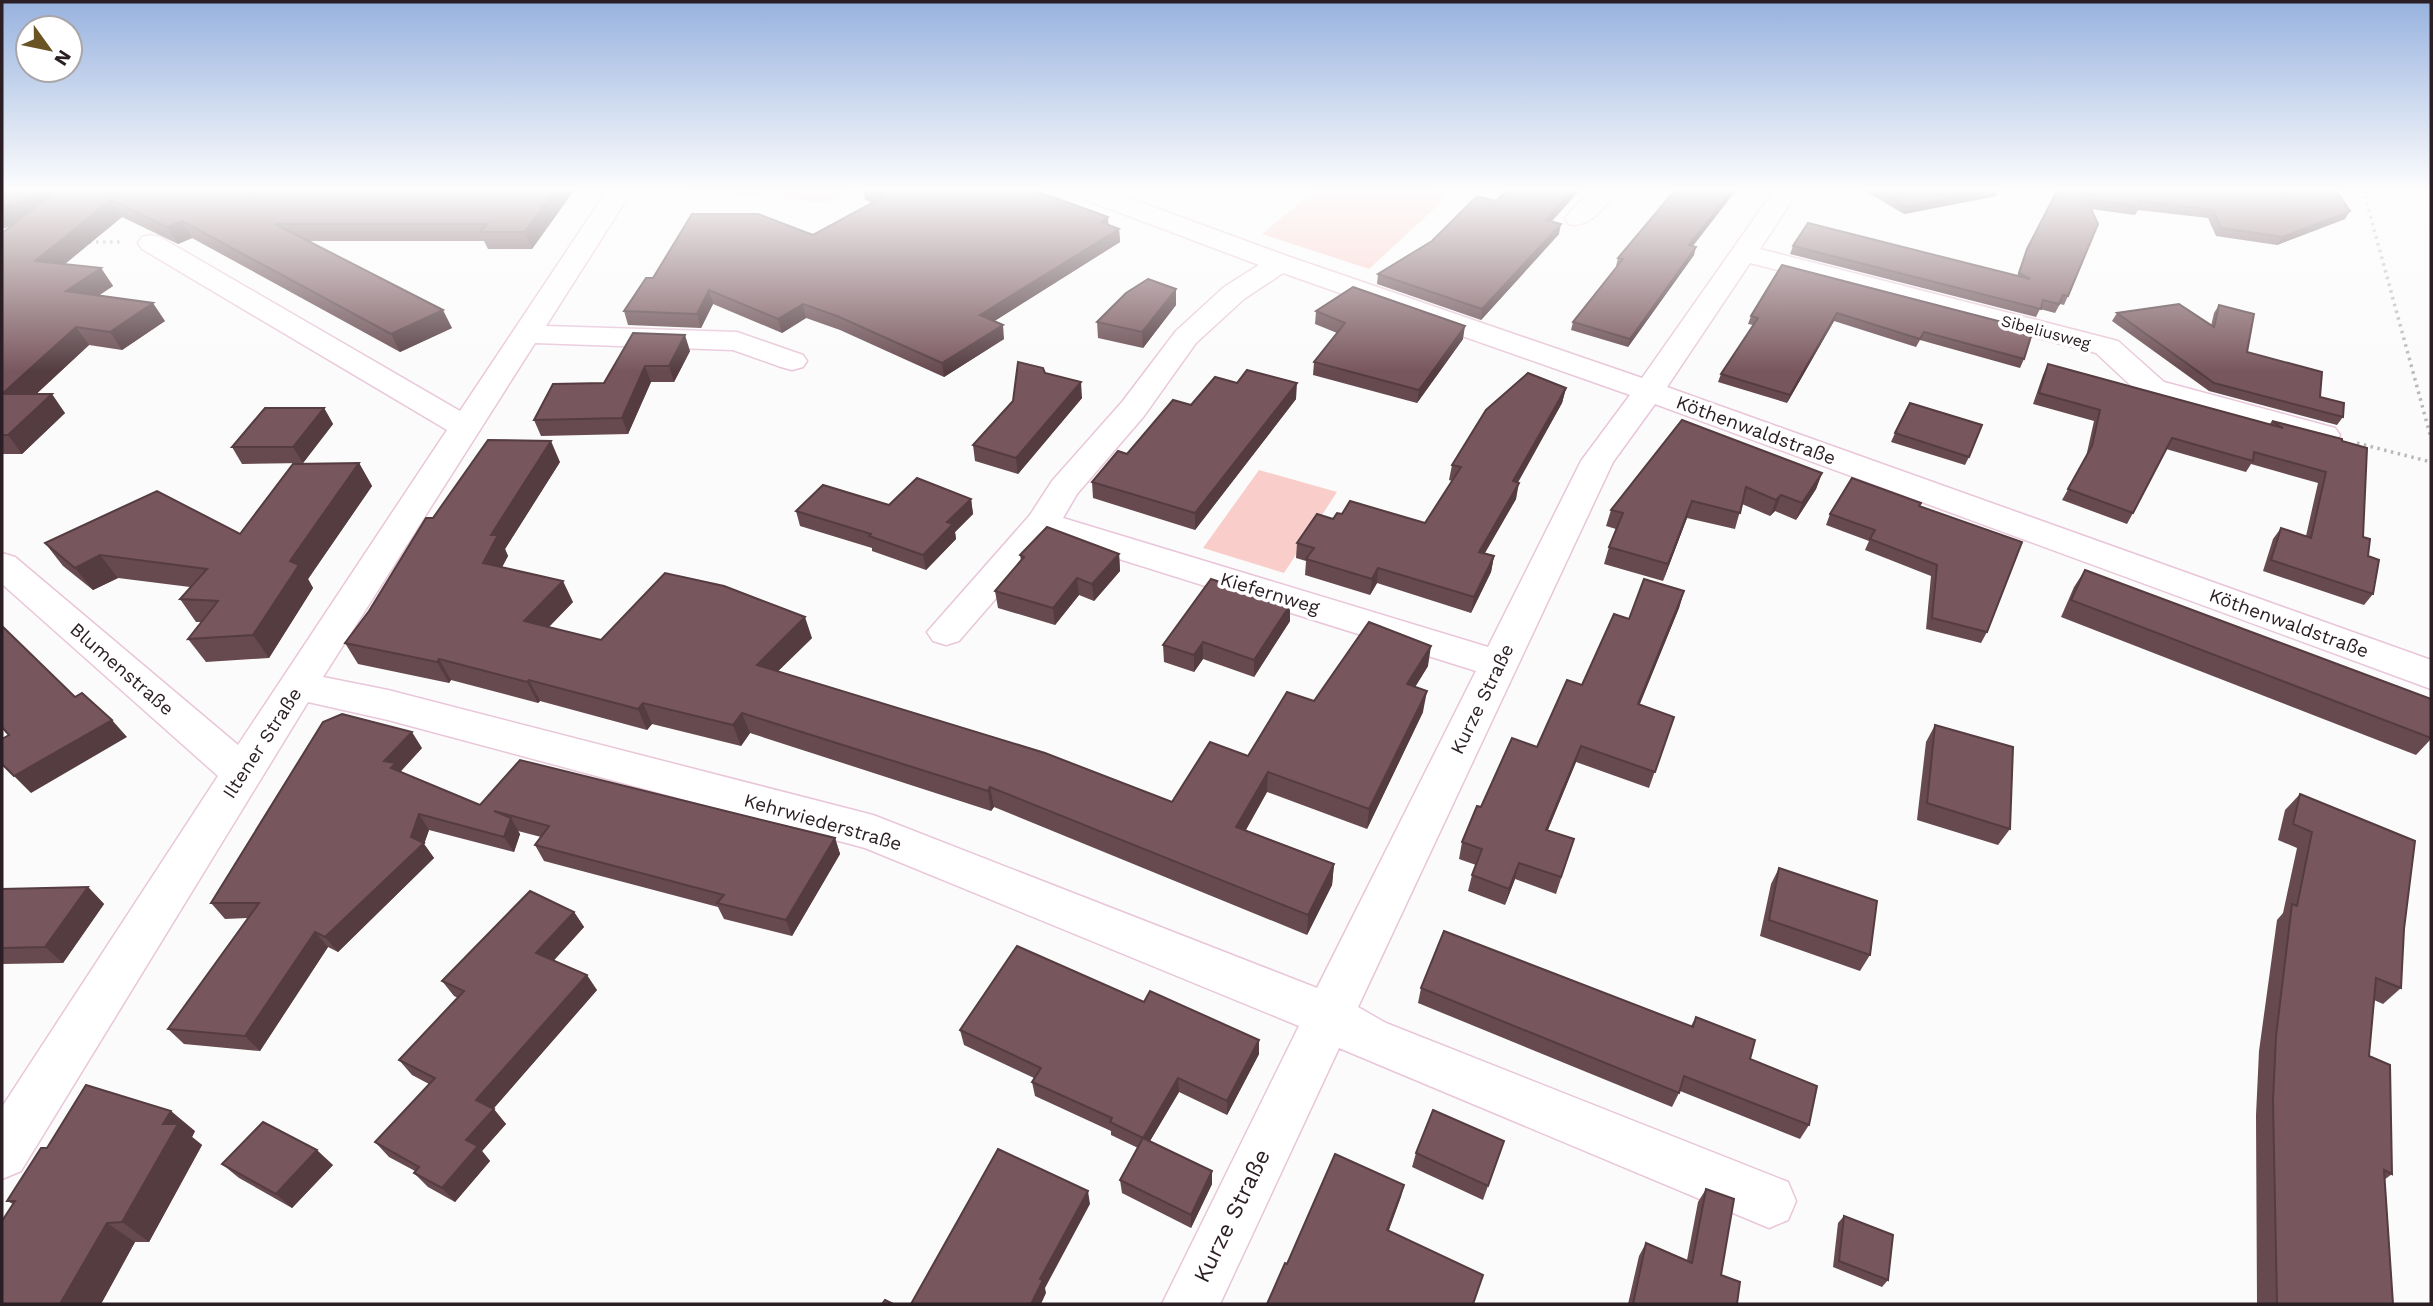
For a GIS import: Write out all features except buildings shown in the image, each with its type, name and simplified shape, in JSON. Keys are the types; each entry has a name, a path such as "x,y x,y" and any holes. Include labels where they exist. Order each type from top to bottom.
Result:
{"street":[{"path":"163,250 464,427"},
{"name":"Iltener Straße","path":"2,1153 242,773 580,250"},
{"name":"Köthenwaldstraße","path":"1245,250 1649,391 2431,675"},
{"name":"Kurze Straße","path":"1190,1304 1597,461 1746,250"},
{"name":"Sibeliusweg","path":"1744,253 2107,347 2153,389 2334,437"},
{"path":"946,632 1042,523 1064,488 1133,409 1186,337 1234,293 1280,263"},
{"path":"524,334 737,341 792,361"},
{"name":"Kiefernweg","path":"1042,523 1499,664"},
{"name":"Blumenstraße","path":"2,565 242,773"},
{"name":"Kehrwiederstraße","path":"299,686 388,705 873,833 1328,1015"},
{"path":"1328,1015 1368,1039 1769,1201"}],"path":[{"path":"2379,250 2431,438"},
{"path":"2334,437 2431,462"}],"shaded area":[{"path":"1311,250 1390,250 1369,269"},
{"path":"1259,470 1337,492 1284,573 1203,548"}]}
